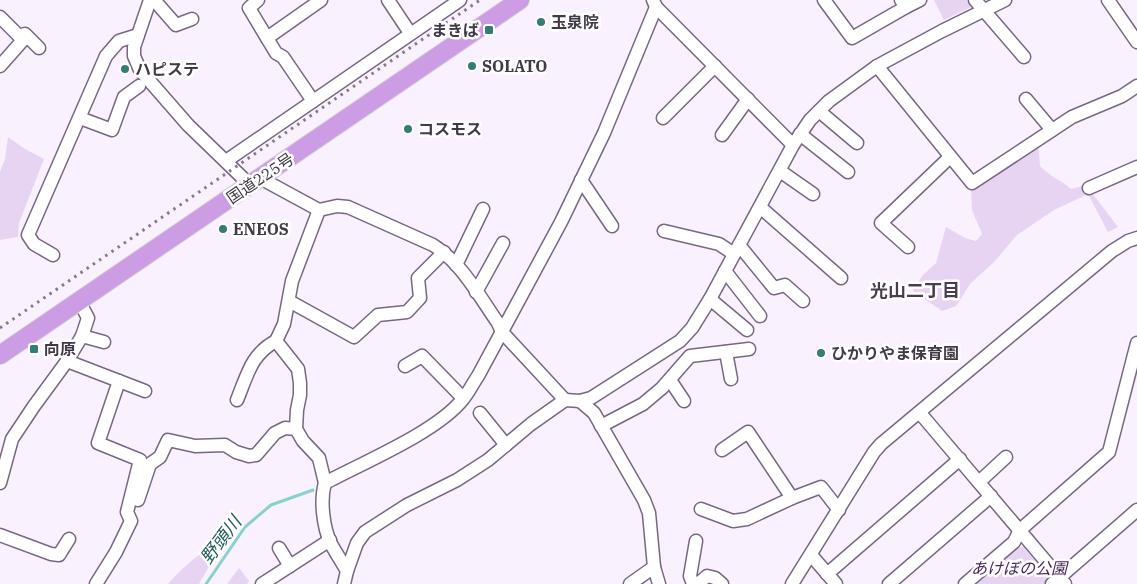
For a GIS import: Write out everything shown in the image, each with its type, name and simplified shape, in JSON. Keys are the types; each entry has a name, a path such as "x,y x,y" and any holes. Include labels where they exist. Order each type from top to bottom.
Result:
{"highway":[{"name":"国道225号","path":"0,355 520,0"}],"street":[{"path":"258,0 249,8 276,53 283,57 313,101"},
{"path":"267,38 321,0"},
{"path":"388,0 410,33"},
{"path":"824,0 852,38 903,4 920,0"},
{"path":"975,0 1024,57"},
{"path":"344,584 347,571 365,532 407,505 457,480 488,460 565,400 580,401 591,398 680,341 692,328 710,298 797,139 829,101 876,66 1005,0"},
{"path":"1108,0 1137,42"},
{"path":"192,18 176,25 153,1 134,47 134,56 140,70 188,125 226,161 255,182 319,210 337,206 348,207 433,245 444,252 476,292 498,323 502,332 565,400"},
{"path":"226,161 454,1"},
{"path":"325,483 436,423 463,398 502,332 561,222 604,133 655,3 748,99 797,139 848,172"},
{"path":"0,17 23,40 0,66"},
{"path":"19,36 25,34 39,48"},
{"path":"53,255 34,244 28,235 106,56 119,41 138,35"},
{"path":"663,118 715,66"},
{"path":"876,66 972,183 1072,117 1122,96 1137,86"},
{"path":"80,118 112,130 124,97 139,86"},
{"path":"722,135 748,99"},
{"path":"1026,99 1052,130"},
{"path":"819,111 857,143"},
{"path":"908,247 880,223 950,157"},
{"path":"1089,188 1137,167"},
{"path":"780,171 813,194"},
{"path":"581,180 612,226"},
{"path":"760,207 841,278"},
{"path":"456,265 483,209"},
{"path":"237,400 254,359 267,345 276,340 284,324 292,281 319,210"},
{"path":"664,231 737,249 774,288 785,285 803,301"},
{"path":"792,584 874,452 881,444 1112,251 1137,238"},
{"path":"476,292 503,243"},
{"path":"289,301 354,337 378,315 407,312 420,298 418,278 444,252"},
{"path":"725,271 760,316"},
{"path":"710,298 747,330"},
{"path":"0,483 12,439 67,361 82,336 88,318 79,301"},
{"path":"82,336 104,342"},
{"path":"276,340 298,369 300,396 296,429 303,441 319,458 325,483 323,491 324,520 330,540 347,571"},
{"path":"965,584 1014,542 1020,530 1110,452 1131,384 1137,343"},
{"path":"601,426 643,404 670,380 690,356 749,349"},
{"path":"726,352 731,379"},
{"path":"405,366 422,356 463,398"},
{"path":"67,361 145,391"},
{"path":"670,380 684,401"},
{"path":"96,584 116,552 131,521 127,512 140,460 98,443 119,381"},
{"path":"580,401 594,413 644,500 649,513 654,567 659,584"},
{"path":"480,413 506,445"},
{"path":"920,413 1020,530 1059,582 1137,510"},
{"path":"138,500 150,464 160,457 168,440 195,446 224,445 236,452 249,456 256,455 275,433 285,428 296,429"},
{"path":"722,450 748,432 792,498"},
{"path":"979,482 1006,457"},
{"path":"827,574 960,459"},
{"path":"701,509 733,521 747,519 821,486 839,510"},
{"path":"889,584 992,496"},
{"path":"0,535 51,554 59,555 69,539"},
{"path":"262,584 330,540"},
{"path":"693,584 690,576 696,541"},
{"path":"279,548 290,566"},
{"path":"811,555 836,584"},
{"path":"630,584 654,567"},
{"path":"698,584 707,576 716,578 722,584"}],"green space":[{"path":"934,0 967,0 971,7 944,20"},
{"path":"8,137 44,159 19,223 18,237 0,240 0,172 5,159"},
{"path":"1038,140 1040,166 1071,189 1086,185 1118,227 1108,232 1088,194 1054,210 1017,235 995,261 970,284 956,306 942,311 913,291 922,276 936,263 946,227 965,238 976,241 982,234 972,210 971,186"},
{"path":"224,540 199,584 168,584 194,559"},
{"name":"あけぼの公園","path":"1023,547 1048,576 1046,584 977,584 976,582 1016,548"},
{"path":"239,568 249,581 247,584 227,584"}],"waterway":[{"name":"野頭川","path":"206,584 245,527 271,505 313,490"}],"railway":[{"path":"0,328 480,0"}],"place":[{"name":"玉泉院","path":"541,22"},
{"name":"まきば","path":"489,30"},
{"name":"SOLATO","path":"472,66"},
{"name":"ハピステ","path":"125,69"},
{"name":"コスモス","path":"408,129"},
{"name":"ENEOS","path":"223,229"},
{"name":"向原","path":"34,349"},
{"name":"ひかりやま保育園","path":"821,353"}],"district":[{"name":"光山二丁目","path":"915,291"}]}
